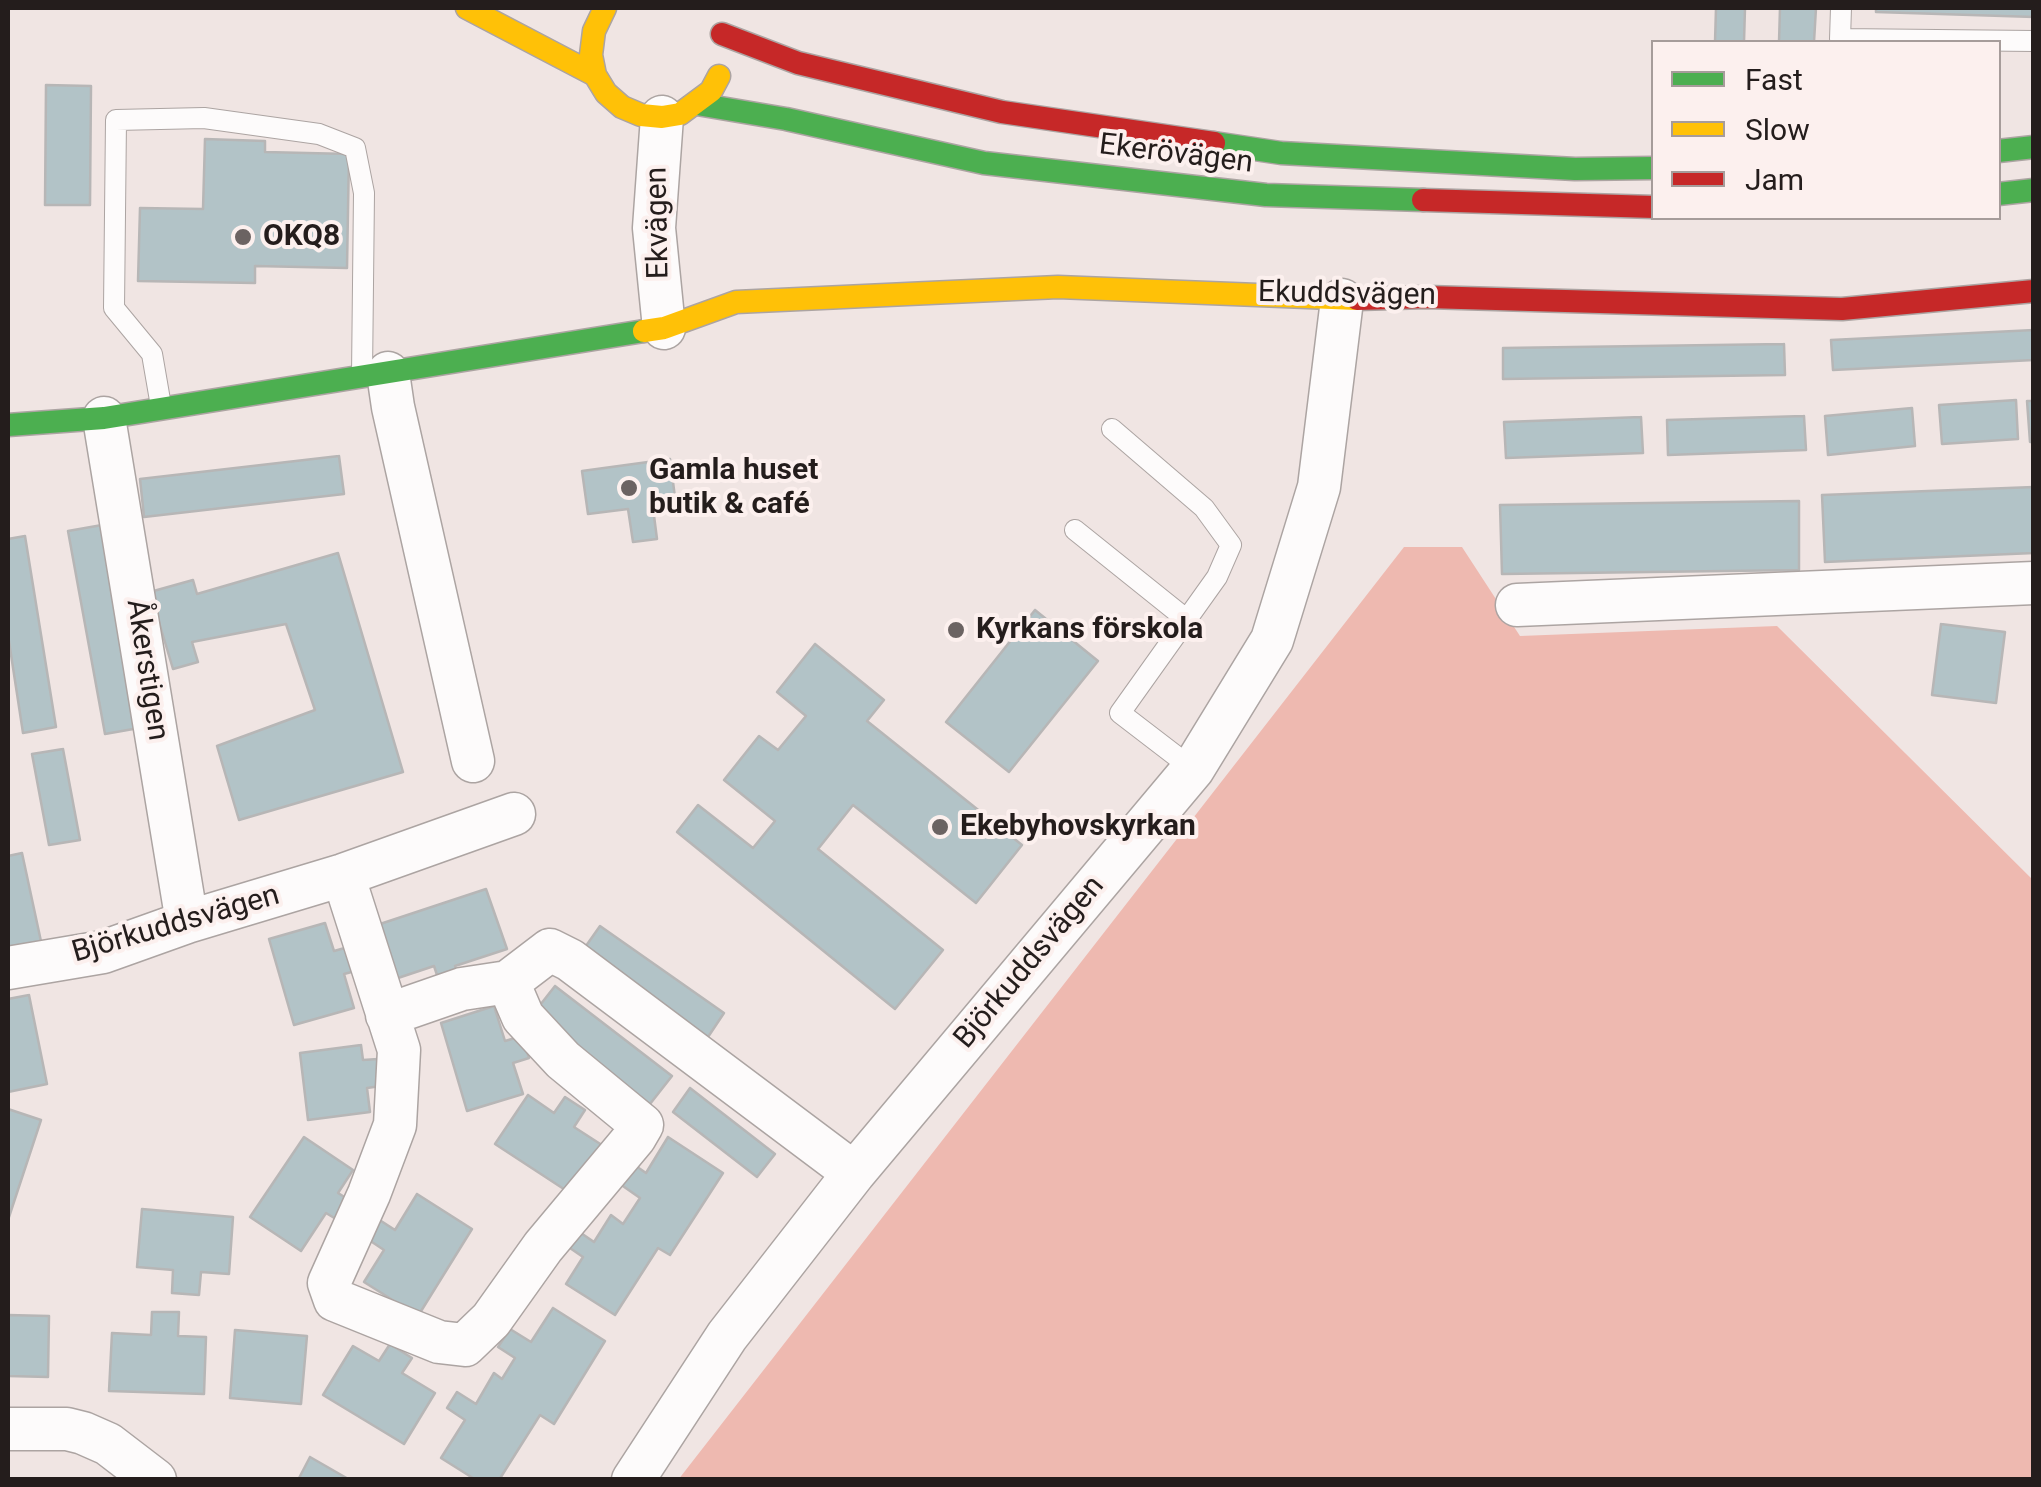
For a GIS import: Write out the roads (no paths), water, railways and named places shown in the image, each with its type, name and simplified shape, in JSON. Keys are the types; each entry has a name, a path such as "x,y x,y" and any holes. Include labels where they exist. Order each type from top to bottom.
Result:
{"main road":[{"path":"467,8 595,75"},
{"path":"595,75 591,55 600,8"},
{"name":"Ekerövägen","path":"680,111 711,91 720,75 724,54 718,24 798,63 1002,112 1281,153 1575,169 1651,168"},
{"name":"Ekerövägen","path":"595,75 606,93 641,116 680,111 786,119 984,163 1247,193 1651,207"},
{"path":"2001,150 2034,147"},
{"path":"2001,194 2034,190"},
{"name":"Ekuddsvägen","path":"664,328 736,302 1058,287 1342,300 1417,296 1842,309 2034,291"},
{"path":"8,425 104,418 664,328"}],"street":[{"name":"Ekvägen","path":"664,328 654,228 680,111"},
{"name":"Björkuddsvägen","path":"633,1480 727,1336 854,1173 1193,768 1272,640 1318,487 1342,300"},
{"path":"375,375 473,762"},
{"name":"Åkerstigen","path":"104,418 187,922"},
{"path":"1517,604 2034,584"},
{"name":"Björkuddsvägen","path":"8,968 103,952 343,875 514,814"},
{"path":"343,875 399,1050 394,1125 369,1194 329,1283 335,1300 438,1342 464,1345 492,1320 543,1247 642,1125 564,1060 523,1018 508,982"},
{"path":"387,1015 462,989 508,982 550,950 570,960 854,1173"},
{"path":"8,1429 67,1429 84,1433 108,1444 155,1480"}],"lane":[{"path":"1840,8 1840,39 1937,40"},
{"path":"2001,41 2034,41"},
{"path":"161,409 152,354 114,308 116,120 204,118 319,134 355,148 364,193 375,375"},
{"path":"1112,429 1204,508 1231,545 1217,577 1120,713 1193,768"},
{"path":"1075,530 1186,619"}],"place":[{"name":"OKQ8","path":"243,237"},
{"name":"Gamla huset butik & café","path":"629,488"},
{"name":"Kyrkans förskola","path":"956,630"},
{"name":"Ekebyhovskyrkan","path":"940,827"}]}
